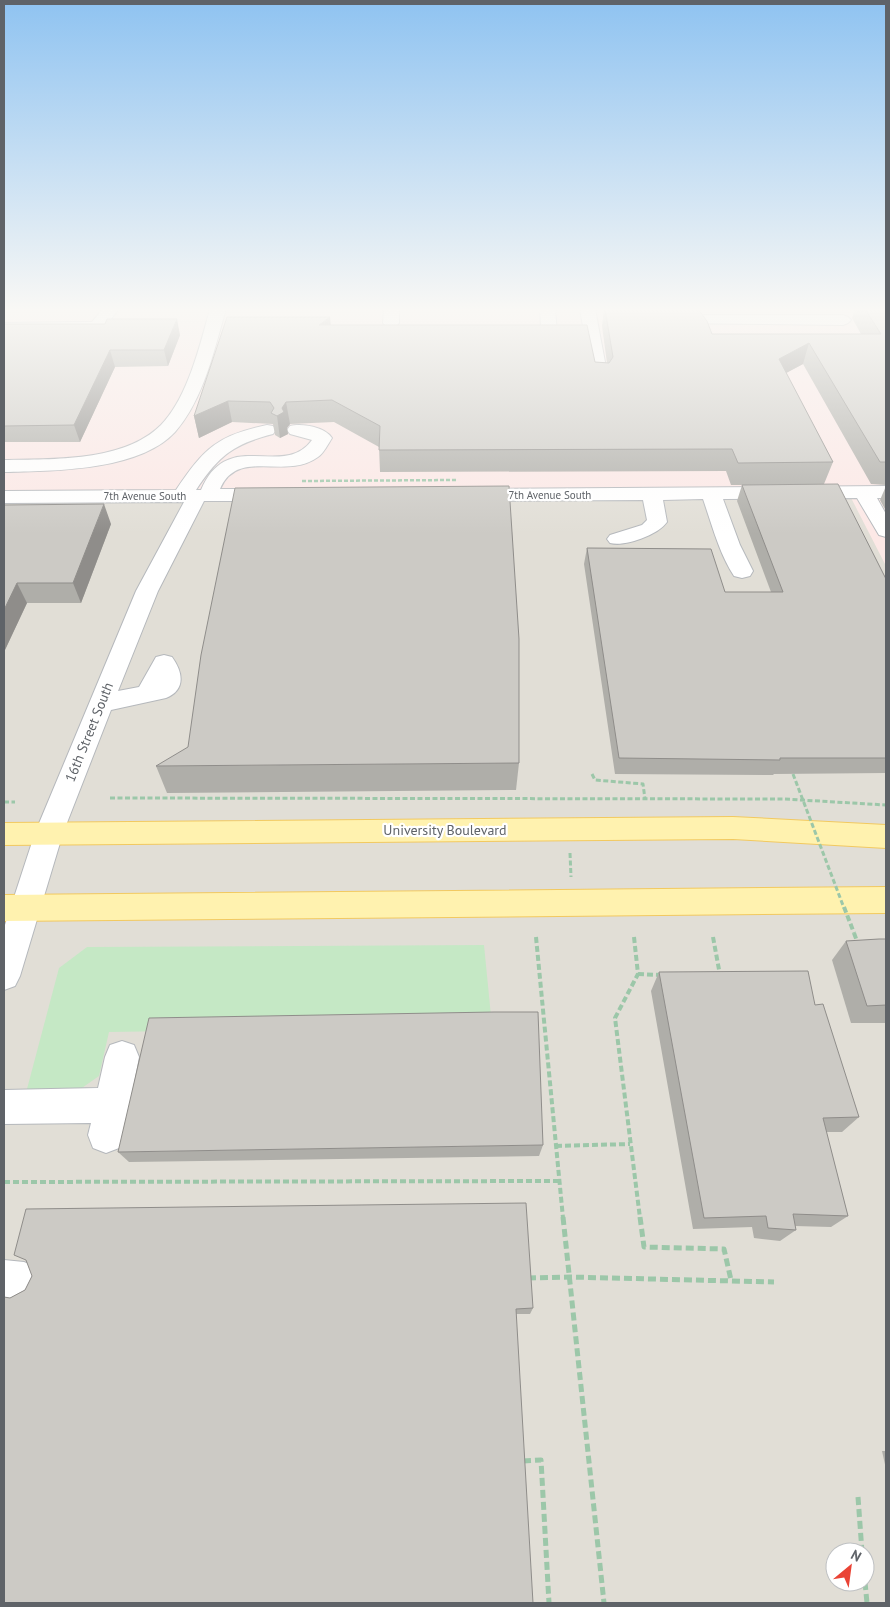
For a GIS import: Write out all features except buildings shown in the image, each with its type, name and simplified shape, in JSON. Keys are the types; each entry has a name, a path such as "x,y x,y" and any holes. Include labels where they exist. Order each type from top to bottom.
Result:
{"main road":[{"name":"University Boulevard","path":"4,834 732,828 886,836"},
{"path":"15,908 886,900"}],"street":[{"path":"4,466 46,465 104,458 144,446 167,428 187,400 194,384"},
{"path":"196,496 200,469 227,443 239,437 267,430"},
{"path":"196,496 217,475 234,463 277,463 310,456 318,448 323,438 296,430"},
{"name":"7th Avenue South","path":"4,497 196,496 294,488"},
{"name":"7th Avenue South","path":"456,488 652,495 886,492"},
{"path":"864,493 886,532"},
{"path":"711,494 729,545 742,571"},
{"path":"617,540 649,529 657,522 652,495"},
{"name":"16th Street South","path":"4,976 15,908 49,833 147,591 196,496"},
{"path":"101,703 148,693"},
{"path":"4,1107 109,1120 122,1057"}],"path":[{"path":"294,488 456,488"},
{"path":"592,774 595,780 643,784 646,799"},
{"path":"793,774 860,950"},
{"path":"110,798 784,799 886,805"},
{"path":"4,802 15,802"},
{"path":"569,845 572,884"},
{"path":"536,937 604,1603"},
{"path":"634,937 638,974 615,1018 644,1247 724,1249 732,1280"},
{"path":"711,976 720,976 713,937"},
{"path":"638,974 665,975"},
{"path":"556,1146 630,1144"},
{"path":"4,1182 560,1181"},
{"path":"528,1278 570,1277 774,1282"},
{"path":"522,1462 541,1460 549,1603"},
{"path":"858,1496 861,1542"}],"shaded area":[{"path":"4,384 886,384 886,1603 4,1603"},
{"path":"4,384 886,384 886,566 847,490 4,497"}],"green space":[{"path":"484,945 492,1026 109,1032 99,1076 79,1090 27,1089 59,968 87,947"}]}
